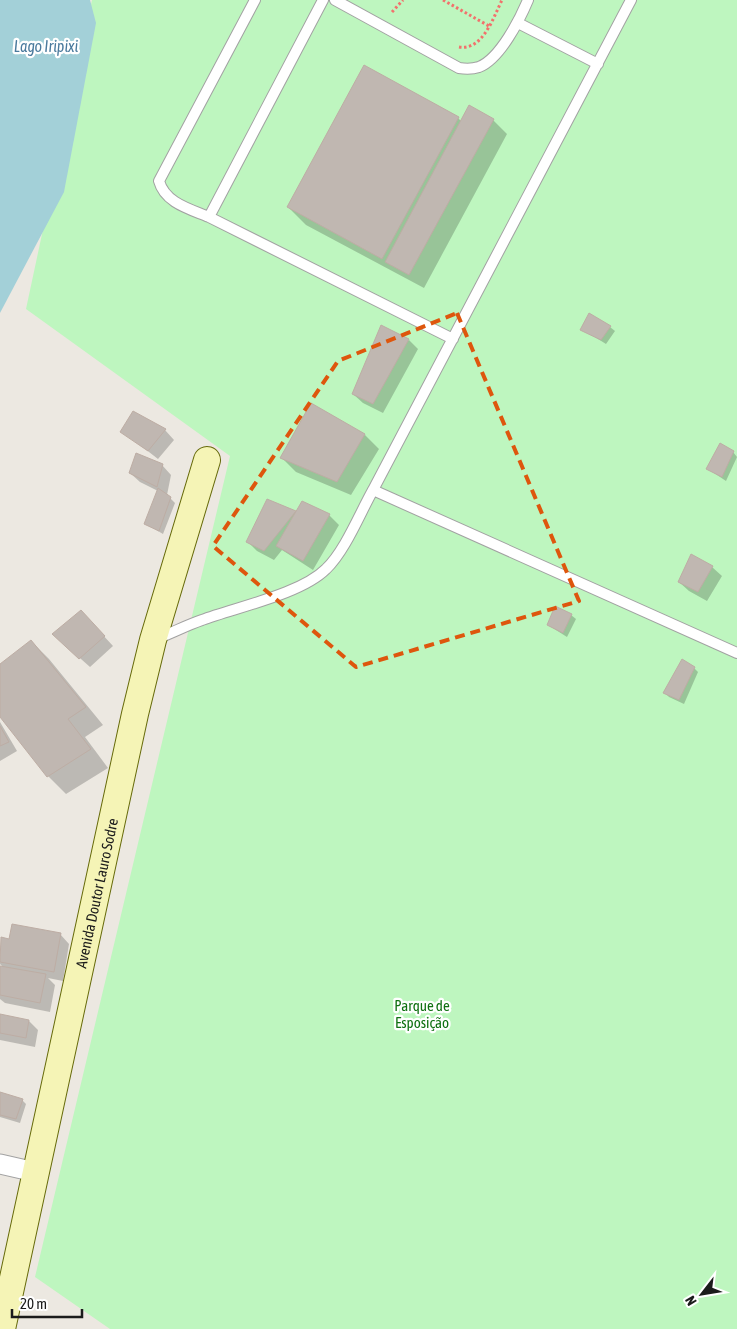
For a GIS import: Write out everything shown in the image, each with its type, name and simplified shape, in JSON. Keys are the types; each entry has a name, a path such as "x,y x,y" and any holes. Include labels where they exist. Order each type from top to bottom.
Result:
{"street":[{"name":"Avenida Doutor Lauro Sodre","path":"2,1329 153,640 207,460"},
{"path":"0,1164 35,1172"}],"lane":[{"path":"255,0 159,181 164,194 177,203 209,217 452,339"},
{"path":"209,217 323,0"},
{"path":"335,0 459,68 480,67 489,60 518,23 528,0"},
{"path":"153,640 200,620 293,589 327,569 373,490 631,0"},
{"path":"518,23 598,64"},
{"path":"373,490 736,651"}],"path":[{"path":"391,12 403,0"},
{"path":"443,0 489,26"},
{"path":"450,46 464,48 480,40 502,0"},
{"path":"383,7 400,17"}],"highlighted area":[{"path":"457,313 579,601 356,667 213,546 338,361"}],"green space":[{"name":"Parque de Esposição","path":"92,0 737,0 737,1329 110,1329 35,1277 230,456 26,309"}],"water":[{"name":"Lago Iripixi","path":"0,0 90,0 96,23 64,192 0,313"}],"building":[{"path":"364,65 459,117 382,259 287,207"},
{"path":"469,105 494,119 409,275 385,262"},
{"path":"589,313 611,326 601,340 580,330"},
{"path":"381,325 409,339 373,404 352,394"},
{"path":"311,403 365,434 337,482 280,458"},
{"path":"133,411 166,429 148,451 120,432"},
{"path":"720,443 734,451 722,477 706,469"},
{"path":"136,453 163,464 157,487 129,473"},
{"path":"158,488 171,497 159,531 144,524"},
{"path":"267,499 296,511 264,551 246,542"},
{"path":"302,501 330,514 303,561 276,546"},
{"path":"691,554 713,566 698,592 678,582"},
{"path":"555,606 572,614 563,633 547,625"},
{"path":"81,610 105,636 79,659 52,634"},
{"path":"31,640 86,707 68,719 91,749 47,777 0,717 0,664"},
{"path":"682,659 695,667 679,700 663,693"},
{"path":"0,726 9,742 0,746"},
{"path":"12,924 61,933 54,972 0,962 1,937 9,939"},
{"path":"0,966 46,974 40,1003 0,995"},
{"path":"0,1014 29,1020 26,1038 0,1033"},
{"path":"0,1092 23,1099 16,1119 0,1115"}]}
